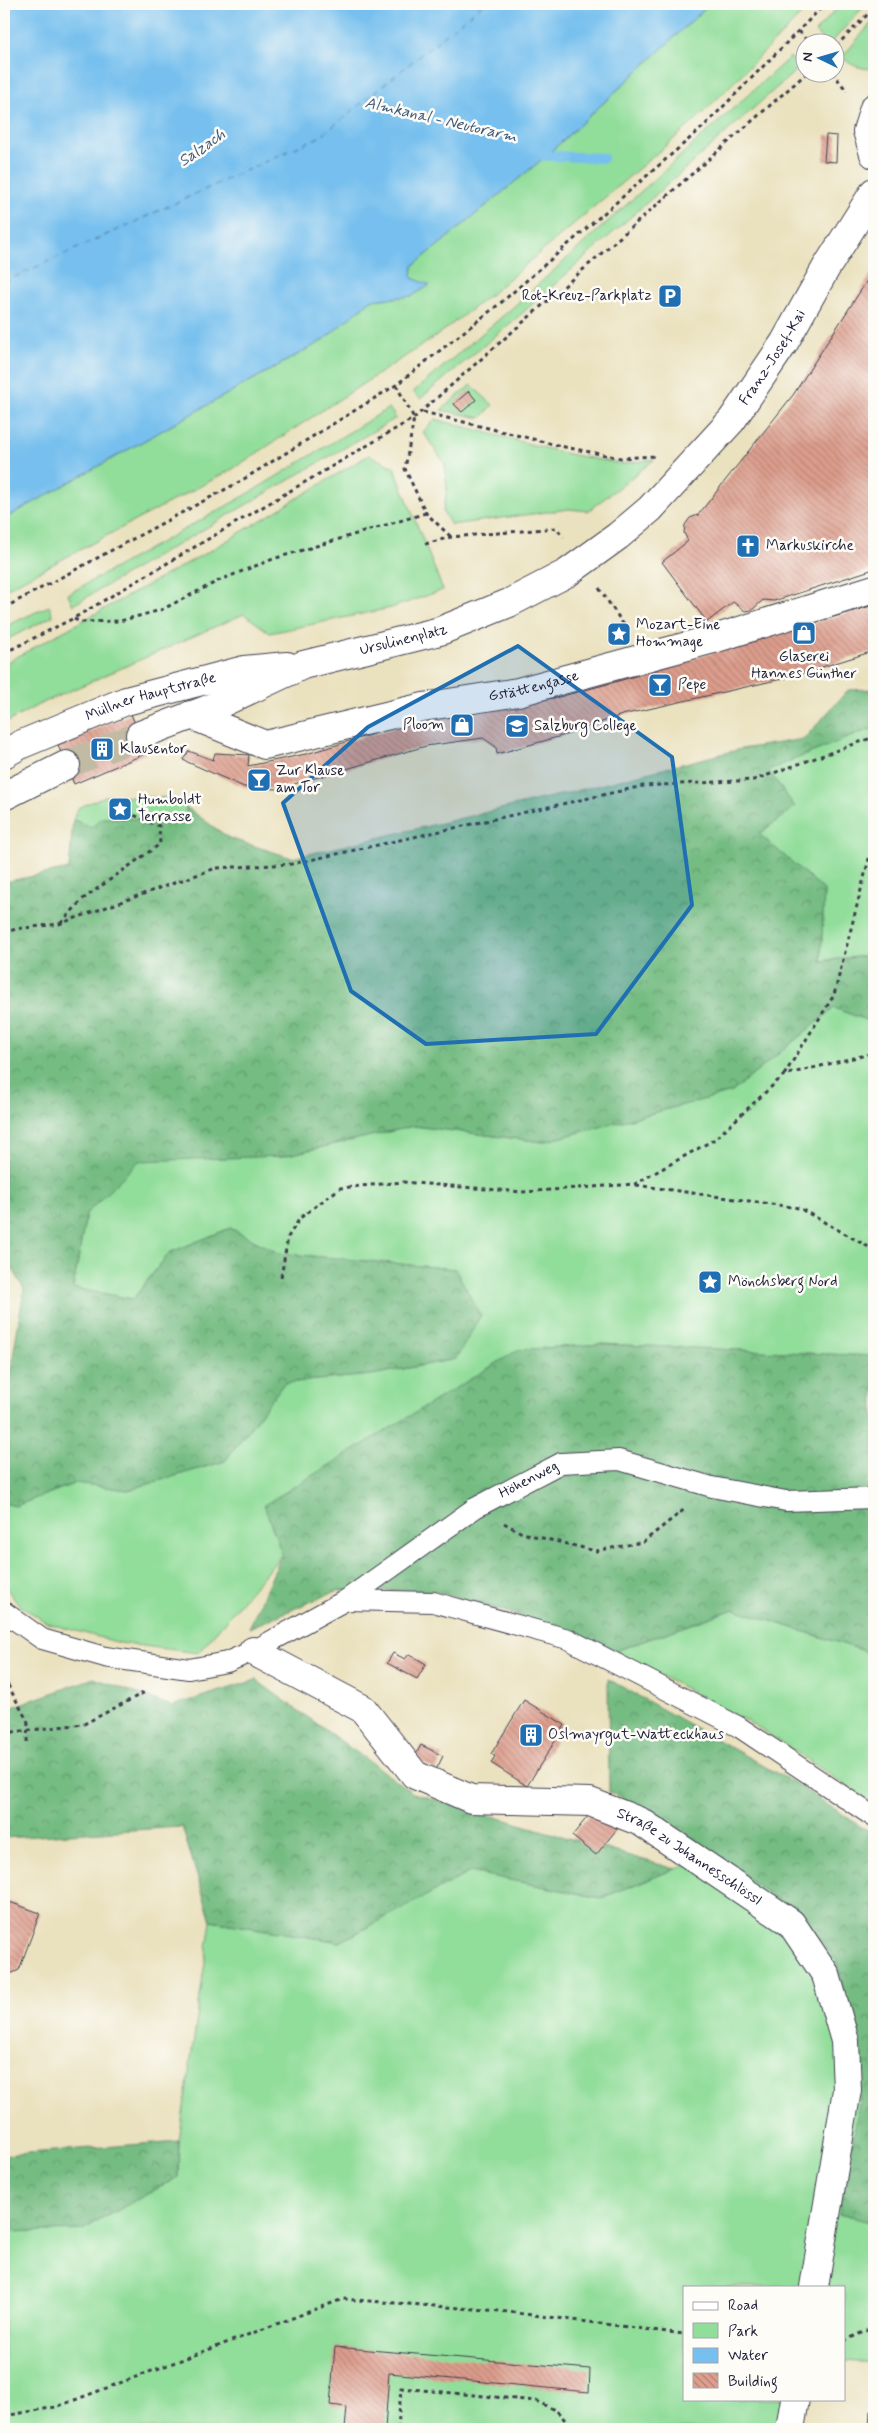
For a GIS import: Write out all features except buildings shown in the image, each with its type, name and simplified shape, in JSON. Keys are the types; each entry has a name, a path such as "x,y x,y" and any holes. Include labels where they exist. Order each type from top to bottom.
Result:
{"street":[{"path":"874,108 867,131 874,154"},
{"name":"Franz-Josef-Kai","path":"650,509 732,420 784,343 826,268 874,192"},
{"name":"Ursulinenplatz","path":"140,735 191,715 303,665 440,631 509,603 567,573 618,536 650,509"},
{"name":"Gstättengasse","path":"191,715 265,745 422,707 518,692 646,658 874,589"},
{"name":"Müllner Hauptstraße","path":"4,754 22,744 126,701 244,670 303,665"},
{"path":"4,796 66,765"},
{"name":"Straße zu Johannesschlössl","path":"253,1651 363,1709 415,1775 471,1799 590,1802 641,1822 790,1923 826,1975 845,2041 847,2090 814,2286"},
{"path":"790,2429 795,2400"}],"lane":[{"name":"Höhenweg","path":"4,1612 42,1639 105,1657 190,1669 227,1662 253,1651 346,1600 475,1508 561,1463 619,1460 712,1487 786,1501 874,1498"},
{"path":"346,1600 433,1602 568,1639 739,1727 874,1817"}],"path":[{"path":"4,608 239,482 396,385 504,301 681,146 825,4"},
{"path":"846,36 874,8"},
{"path":"4,653 74,618 414,418 797,82"},
{"path":"840,82 849,93"},
{"path":"396,385 414,418 405,469 426,513 451,537"},
{"path":"422,412 604,455 622,458 665,455"},
{"path":"74,618 81,622 120,621 161,610 220,580 273,559 426,513"},
{"path":"425,544 451,537 557,528 566,542"},
{"path":"597,585 646,658"},
{"path":"4,934 15,929 59,924 216,868 292,864 643,786 754,780 874,736"},
{"path":"59,924 83,899 160,844 159,826 120,809"},
{"path":"635,1184 715,1139 784,1076 834,995 874,839"},
{"path":"784,1076 874,1053"},
{"path":"281,1277 288,1237 300,1218 340,1188 403,1182 522,1192 635,1184 799,1208 874,1250"},
{"path":"475,1508 522,1532 596,1551 643,1542 712,1487"},
{"path":"4,1734 84,1724 190,1669"},
{"path":"4,1678 28,1722 27,1742"},
{"path":"4,2416 56,2407 343,2299 500,2311 683,2334"},
{"path":"846,2340 874,2327"},
{"path":"398,2429 401,2388 536,2402 558,2411 574,2429"}],"highlighted area":[{"path":"518,646 672,757 692,905 596,1034 426,1044 351,991 283,803 368,727"}],"green space":[{"path":"710,4 812,4 696,120 490,295 435,337 231,470 4,590 4,519 322,341 371,300 412,296 429,285 412,278 413,266 545,157"},
{"path":"841,4 866,4 841,32 815,32"},
{"path":"874,20 874,68 863,68 852,64 846,61 846,52"},
{"path":"790,57 796,63 796,71 519,316 420,399 413,392 511,309"},
{"path":"471,385 493,405 481,418 441,410"},
{"path":"389,408 396,418 73,605 68,594 246,495"},
{"path":"435,419 568,454 622,464 655,459 588,511 569,509 451,525 443,512 447,489 445,464 423,432"},
{"path":"369,455 394,467 443,590 391,608 270,633 244,614 38,705 4,724 4,664 213,549"},
{"path":"49,606 53,616 4,641 4,627"},
{"path":"874,689 874,731 870,729 768,770 795,807 759,834 824,890 821,961 874,955 874,1023 834,1008 732,1092 543,1142 414,1126 283,1156 139,1161 86,1214 73,1288 133,1299 169,1253 230,1228 278,1253 455,1269 481,1315 456,1359 371,1375 284,1383 225,1461 128,1490 76,1483 15,1506 4,1503 4,1411 24,1289 4,1253 4,882 69,869 73,820 92,827 102,818 186,820 186,807 229,838 292,858 564,794 741,749 804,739 848,690"},
{"path":"870,729 874,731 874,955 821,961 824,890 759,834 795,807 768,770"},
{"name":"Humboldt Terrasse","path":"105,796 172,798 186,807 187,820 102,818 92,827 73,820 78,808"},
{"path":"834,1008 874,1023 874,1356 602,1344 518,1350 282,1554 198,1653 120,1643 47,1623 18,1604 4,1585 4,1503 15,1506 76,1483 128,1490 225,1461 284,1383 371,1375 456,1359 455,1269 278,1253 230,1228 169,1253 133,1299 73,1288 86,1214 139,1160 283,1156 414,1126 543,1142 732,1092"},
{"path":"602,1344 874,1356 874,1654 734,1609 615,1651 568,1630 434,1591 338,1590 249,1628 282,1554 264,1505 518,1350"},
{"path":"734,1609 874,1654 874,1804 761,1729 615,1651"},
{"path":"94,1678 172,1706 256,1680 413,1793 675,1869 601,1898 470,1872 340,1942 211,1921 182,1827 4,1838 4,1710"},
{"path":"608,1679 796,1784 874,1835 874,2223 839,2214 860,2100 857,2049 837,1961 804,1919 773,1896 653,1813 609,1792"},
{"path":"711,1852 804,1919 837,1961 857,2049 860,2101 839,2214 874,2223 874,2363 846,2361 846,2286 683,2286 683,2400 798,2400 800,2429 4,2429 4,2232 82,2230 178,2177 179,2141 211,1921 340,1942 470,1872 601,1898 675,1869"},
{"path":"179,2141 178,2177 82,2230 4,2232 4,2155"}],"water":[{"name":"Salzach","path":"4,4 710,4 545,157 413,266 412,278 430,285 412,296 371,300 322,341 4,519"}],"waterway":[{"name":"Almkanal - Neutorarm","path":"531,155 603,158"}],"ferry route":[{"path":"4,282 321,136 483,4"}],"tunnel":[{"path":"66,765 140,735"}],"place":[{"name":"Rot-Kreuz-Parkplatz","path":"670,296"},
{"name":"Markuskirche","path":"748,546"},
{"name":"Glaserei Hannes Günther","path":"804,633"},
{"name":"Mozart-Eine Hommage","path":"619,634"},
{"name":"Pepe","path":"660,685"},
{"name":"Ploom","path":"462,725"},
{"name":"Salzburg College","path":"517,726"},
{"name":"Klausentor","path":"102,749"},
{"name":"Zur Klause am Tor","path":"259,780"},
{"name":"Humboldt Terrasse","path":"120,809"},
{"name":"Mönchsberg Nord","path":"710,1282"},
{"name":"Oslmayrgut-Watteckhaus","path":"531,1735"}]}
